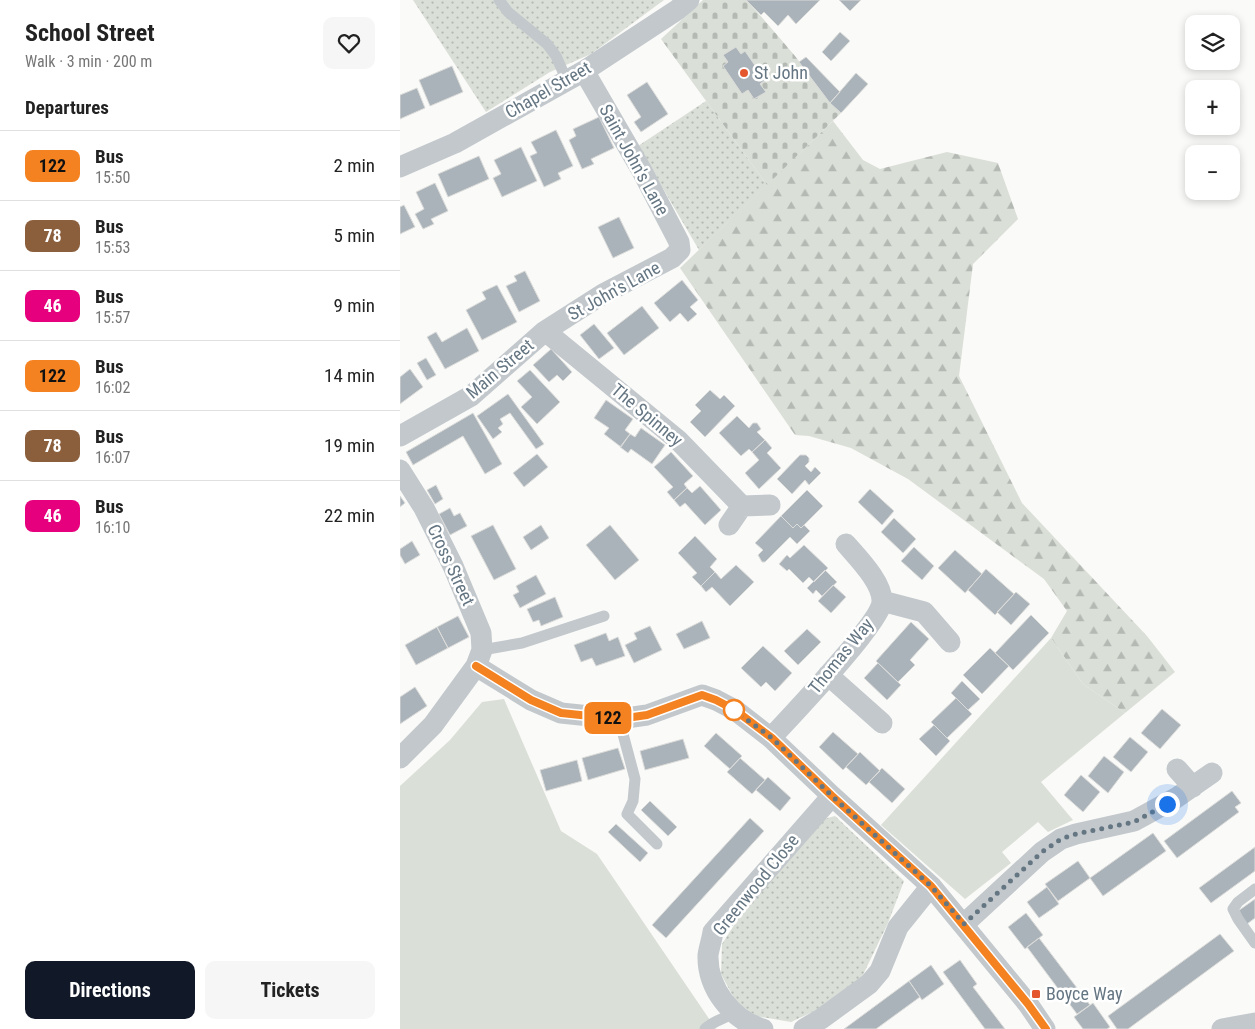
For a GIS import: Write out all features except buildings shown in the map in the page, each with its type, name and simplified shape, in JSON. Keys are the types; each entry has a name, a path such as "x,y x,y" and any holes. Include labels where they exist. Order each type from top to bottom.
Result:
{"street":[{"name":"Chapel Street","path":"400,167 455,142 575,76 677,10 689,0"},
{"name":"Saint John's Lane","path":"575,76 642,171 679,242 680,250"},
{"name":"St John's Lane","path":"545,330 603,294 672,258 680,250"},
{"name":"Main Street","path":"400,436 471,396 545,330"},
{"name":"The Spinney","path":"545,330 678,440 742,506"},
{"name":"Cross Street","path":"400,470 424,508 453,566 481,633 479,658"},
{"path":"729,525 742,506 770,505"},
{"name":"Thomas Way","path":"772,738 865,631 882,601 875,579 846,544"},
{"path":"882,601 924,612 950,642"},
{"path":"400,758 433,724 479,658 531,700 561,713 619,719 647,715 702,695 716,700 735,710 772,738 832,796 931,886 964,924 1046,1029"},
{"path":"828,674 882,723"},
{"path":"1177,769 1193,787"},
{"path":"964,924 1042,852 1061,839 1134,822 1193,787 1212,772"},
{"name":"Greenwood Close","path":"760,1028 743,1020 734,1013 722,1000 711,979 708,955 713,932 832,796"},
{"path":"804,1029 869,984 880,971 898,927 931,886"},
{"path":"1222,1029 1255,1023"}],"lane":[{"path":"499,0 508,12 547,44 575,76"},
{"path":"479,658 604,616"},
{"path":"619,719 636,780 633,801 627,814 657,844"},
{"path":"1255,889 1238,902 1234,909 1238,919 1255,943"},
{"path":"705,1029 713,1021 726,1018 734,1013"}],"green space":[{"path":"413,0 664,0 591,54 550,72 486,112"},
{"path":"703,0 746,0 795,56 822,93 841,113 767,185 661,39"},
{"path":"706,101 767,185 699,250 638,146"},
{"path":"833,121 863,160 880,169 947,152 998,163 1018,219 973,264 959,376 1022,503 1147,636 1175,672 1125,713 1083,684 1051,638 1067,611 1044,579 908,479 851,448 809,436 795,435 680,268"},
{"path":"1051,638 1083,684 1125,713 1041,782 1073,820 1048,832 1038,822 1002,852 1011,863 965,899 881,825"},
{"path":"504,699 561,831 597,854 716,1029 400,1029 400,786 450,740 482,702"},
{"path":"835,816 904,881 888,923 862,977 819,1009 791,1022 756,1016 736,1002 721,974 722,944 743,911 824,819"}],"bus line":[{"name":"122","path":"476,666 531,700 561,713 619,719 647,715 702,695 735,710 772,738 832,796 931,886 964,924 1046,1029"}],"place":[{"name":"St John","path":"744,73"},
{"name":"Boyce Way","path":"1036,994"}],"route":[{"path":"734,710 772,738 832,796 931,886 964,924 1042,852 1061,839 1134,822 1167,804"}]}
